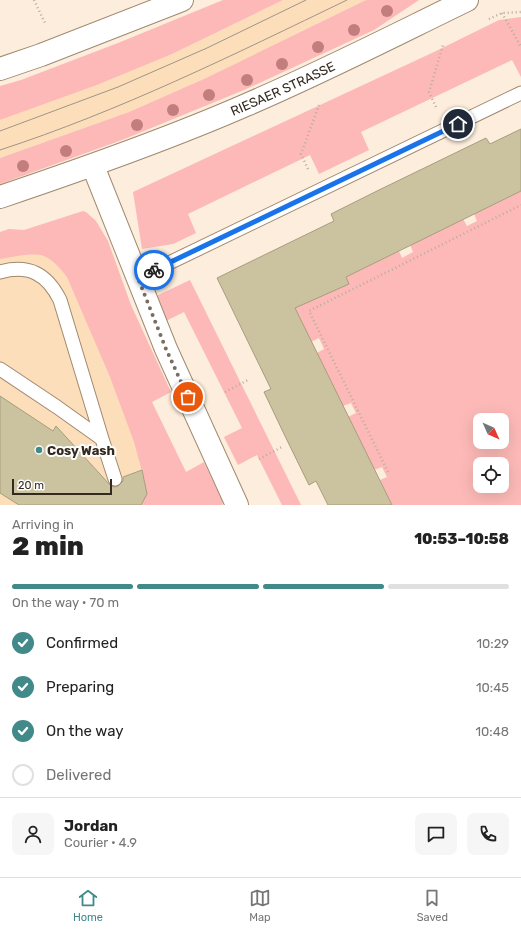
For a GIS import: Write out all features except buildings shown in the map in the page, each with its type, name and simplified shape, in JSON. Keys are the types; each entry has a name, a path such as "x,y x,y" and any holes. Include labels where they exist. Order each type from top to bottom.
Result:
{"main road":[{"path":"0,68 41,55 182,0"},
{"name":"RIESAER STRASSE","path":"0,197 93,166 245,105 354,56 467,0"},
{"path":"93,166 166,349 237,505"}],"lane":[{"path":"138,278 521,93"},
{"path":"0,272 11,269 24,269 41,276 54,289 60,300 115,479"},
{"path":"0,369 102,439"}],"path":[{"path":"34,0 47,28"},
{"path":"521,12 502,13 521,47"},
{"path":"444,41 429,92 446,130"},
{"path":"319,191 301,154 321,100"},
{"path":"388,472 309,311 521,205"},
{"path":"225,392 248,380"},
{"path":"259,459 282,447"}],"shaded area":[{"path":"223,0 283,0 172,54 97,85 0,120 0,86 21,80 118,43"},
{"path":"283,0 366,0 206,78 129,112 0,158 0,120 97,85 172,54"},
{"path":"366,0 419,0 374,30 244,90 122,140 0,184 0,158 129,112 206,78"},
{"path":"521,17 521,77 512,60 361,132 369,150 319,174 310,155 188,214 196,233 173,244 142,249 133,192 434,52 499,20"},
{"path":"521,191 521,505 392,505 380,480 387,477 382,467 374,470 348,417 356,413 351,403 343,406 317,353 324,349 319,338 311,342 292,303 399,251 402,258 413,252 410,245 463,219 467,226 477,221 474,214"},
{"path":"83,211 96,221 108,241 131,305 171,392 152,402 186,472 204,462 223,502 222,505 141,505 145,490 145,482 134,442 110,377 67,277 57,265 44,256 28,255 0,259 0,232 9,229 24,230"},
{"path":"64,223 169,505 0,505 0,244"},
{"path":"190,280 301,505 282,505 257,455 238,465 224,437 242,428 184,312 166,321 154,297"}],"tram line":[{"path":"0,131 118,87 207,48 306,0"},
{"path":"0,150 89,118 176,81 347,0"}],"way so far":[{"path":"154,270 138,278 166,349 188,397"}],"place":[{"name":"Cosy Wash","path":"39,450"}],"route":[{"path":"154,270 458,124"}]}
